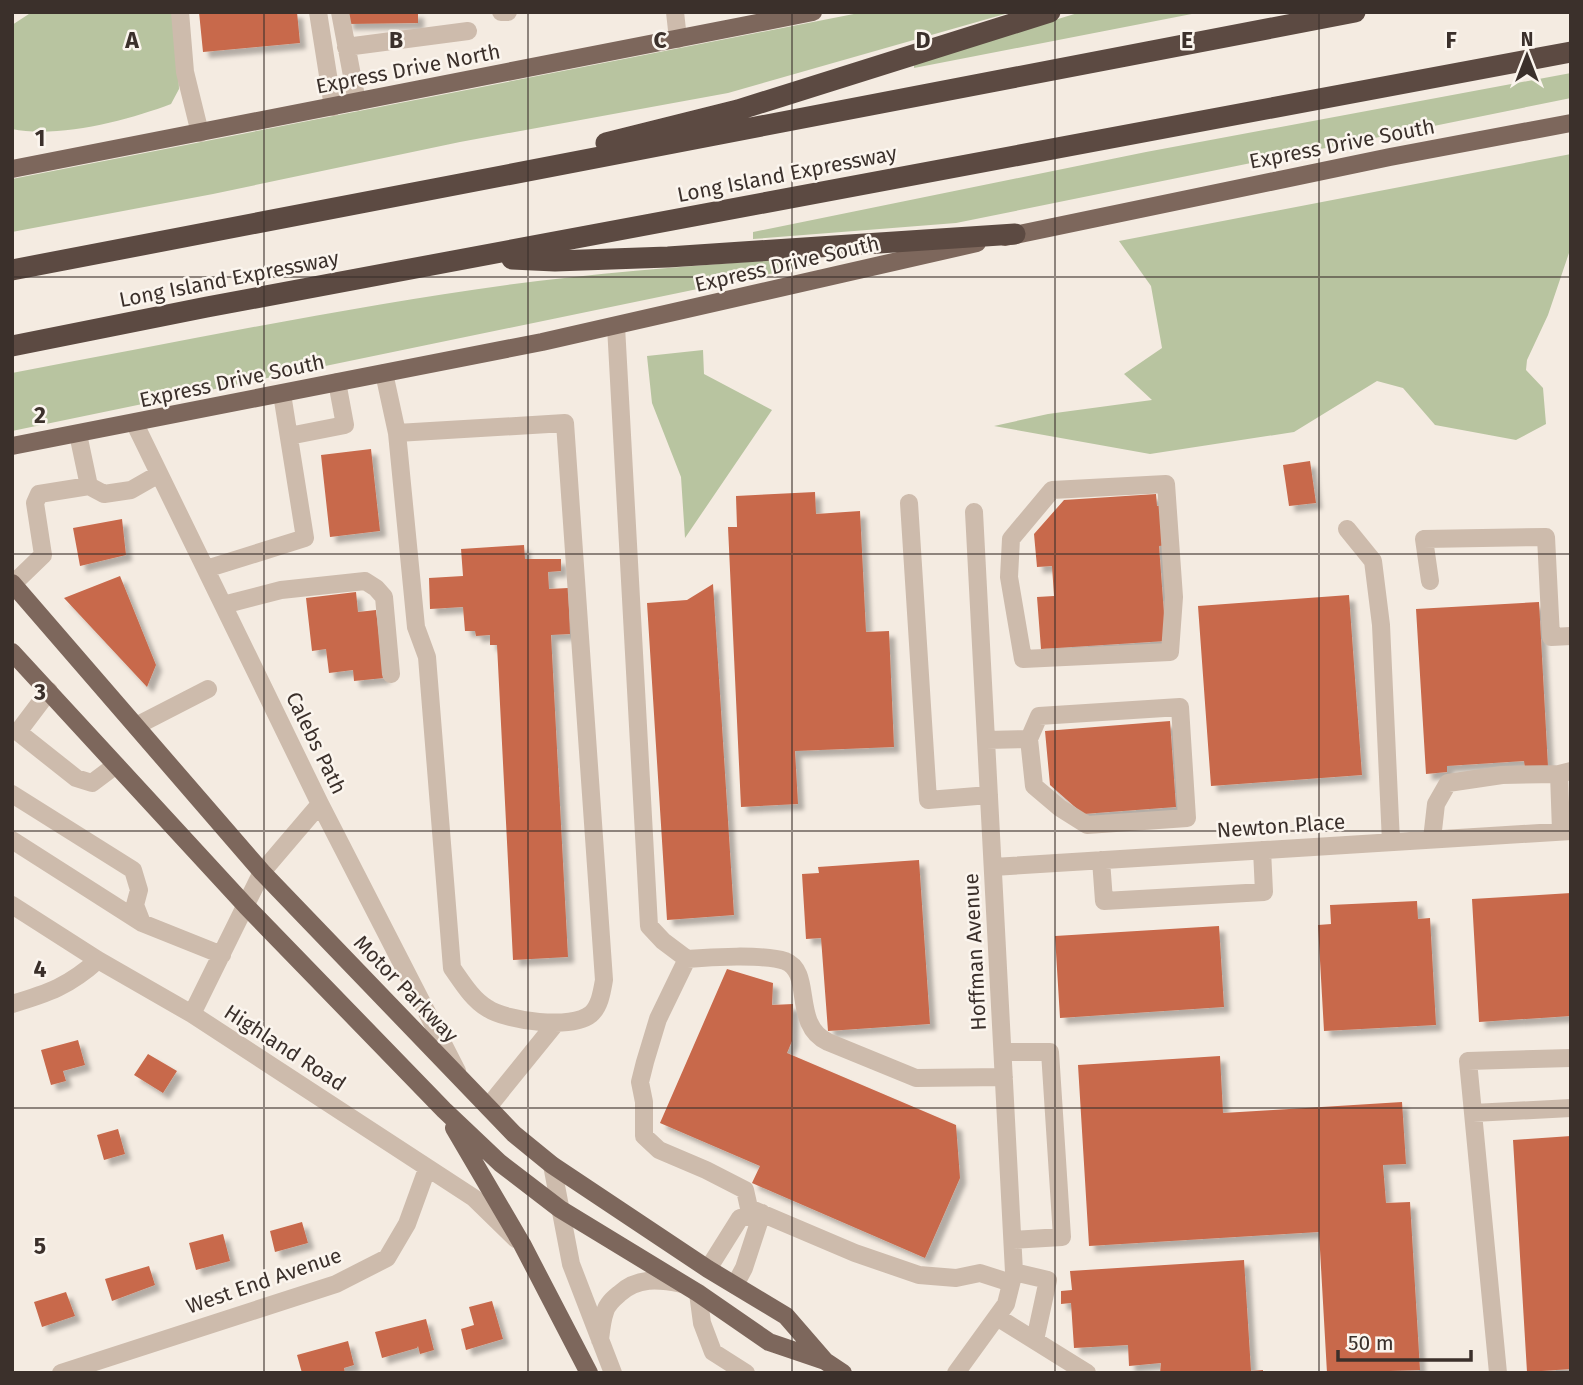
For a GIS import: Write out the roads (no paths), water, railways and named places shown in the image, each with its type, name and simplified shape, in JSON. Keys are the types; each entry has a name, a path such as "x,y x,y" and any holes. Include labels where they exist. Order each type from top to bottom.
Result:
{"highway":[{"path":"352,205 738,110 1050,12"},
{"path":"12,270 1355,12"},
{"name":"Long Island Expressway","path":"12,346 220,304 1571,52"},
{"path":"472,258 555,261 668,257 1015,234"}],"main road":[{"name":"Express Drive North","path":"12,169 678,39 764,17 811,12"},
{"name":"Express Drive South","path":"12,446 135,424 615,326 1015,234 1571,123"},
{"name":"Motor Parkway","path":"13,584 262,872 514,1134 552,1165 708,1269 786,1316 825,1361"},
{"name":"Motor Parkway","path":"12,652 246,906 444,1110 500,1163 560,1209 692,1289 769,1342 825,1361 843,1373"},
{"path":"444,1110 522,1244 589,1373"}],"street":[{"path":"180,12 185,72 200,132"},
{"path":"318,12 333,107"},
{"path":"340,12 357,102"},
{"path":"500,12 508,12"},
{"path":"676,12 678,39"},
{"path":"346,47 468,31"},
{"path":"615,326 649,926 663,941 687,959 725,957 786,961 797,972 808,1024 816,1037 916,1078 1004,1077"},
{"path":"384,373 397,433 416,627 427,657 452,968 485,1008 503,1017 556,1023 580,1020 592,1013 600,998 604,980 565,423 397,433"},
{"path":"289,436 345,425 338,383"},
{"path":"206,569 305,538 282,394"},
{"name":"Calebs Path","path":"135,424 320,804 461,1080"},
{"path":"78,434 89,486"},
{"path":"13,584 43,555 35,503 39,494 89,486 104,494 131,489 159,474"},
{"path":"1166,485 1174,597 1170,652 1023,659 1009,577 1011,539 1052,489 1166,485"},
{"path":"909,503 928,800 989,795"},
{"name":"Hoffman Avenue","path":"956,1373 1006,1304 1013,1278 974,512"},
{"path":"1347,529 1373,561 1381,625 1391,842"},
{"path":"1430,581 1424,539 1546,537 1551,637 1571,636"},
{"path":"976,577 1009,577"},
{"path":"223,605 281,590 365,582 376,588 384,597 391,674"},
{"path":"136,726 208,689"},
{"path":"49,691 20,716 18,732 76,778 92,783 116,765"},
{"path":"1180,707 1187,818 1087,825 1060,808 1034,786 1029,739 1039,716 1180,707"},
{"path":"986,740 1029,739"},
{"path":"1432,839 1436,804 1448,783 1502,775 1565,773 1566,831"},
{"path":"12,794 133,870 139,890 135,905 142,923"},
{"path":"192,1014 262,872 320,804"},
{"name":"Newton Place","path":"993,867 1566,831"},
{"path":"12,840 142,923 222,954"},
{"path":"1101,860 1104,901 1264,892 1262,850"},
{"name":"Highland Road","path":"12,905 98,960 192,1014 474,1198 522,1244"},
{"path":"687,959 658,1019 640,1082 644,1102 644,1136 659,1150 745,1190 749,1208 855,1253 919,1275 957,1278 980,1273 1048,1280 1035,1340"},
{"path":"12,1004 42,995 75,980 98,960"},
{"path":"488,1107 556,1023"},
{"path":"1003,1052 1050,1052 1062,1237 1013,1240"},
{"path":"1498,1373 1468,1061 1571,1058"},
{"path":"1473,1114 1571,1108"},
{"path":"552,1165 571,1264 613,1373"},
{"name":"West End Avenue","path":"61,1373 336,1284 387,1258 407,1224 427,1169"},
{"path":"708,1269 740,1218 762,1213"},
{"path":"735,1285 744,1268 762,1213"},
{"path":"600,1343 604,1313 608,1305 626,1287 641,1281 660,1280 692,1289 713,1352 746,1373"},
{"path":"997,1317 1087,1373"}]}
